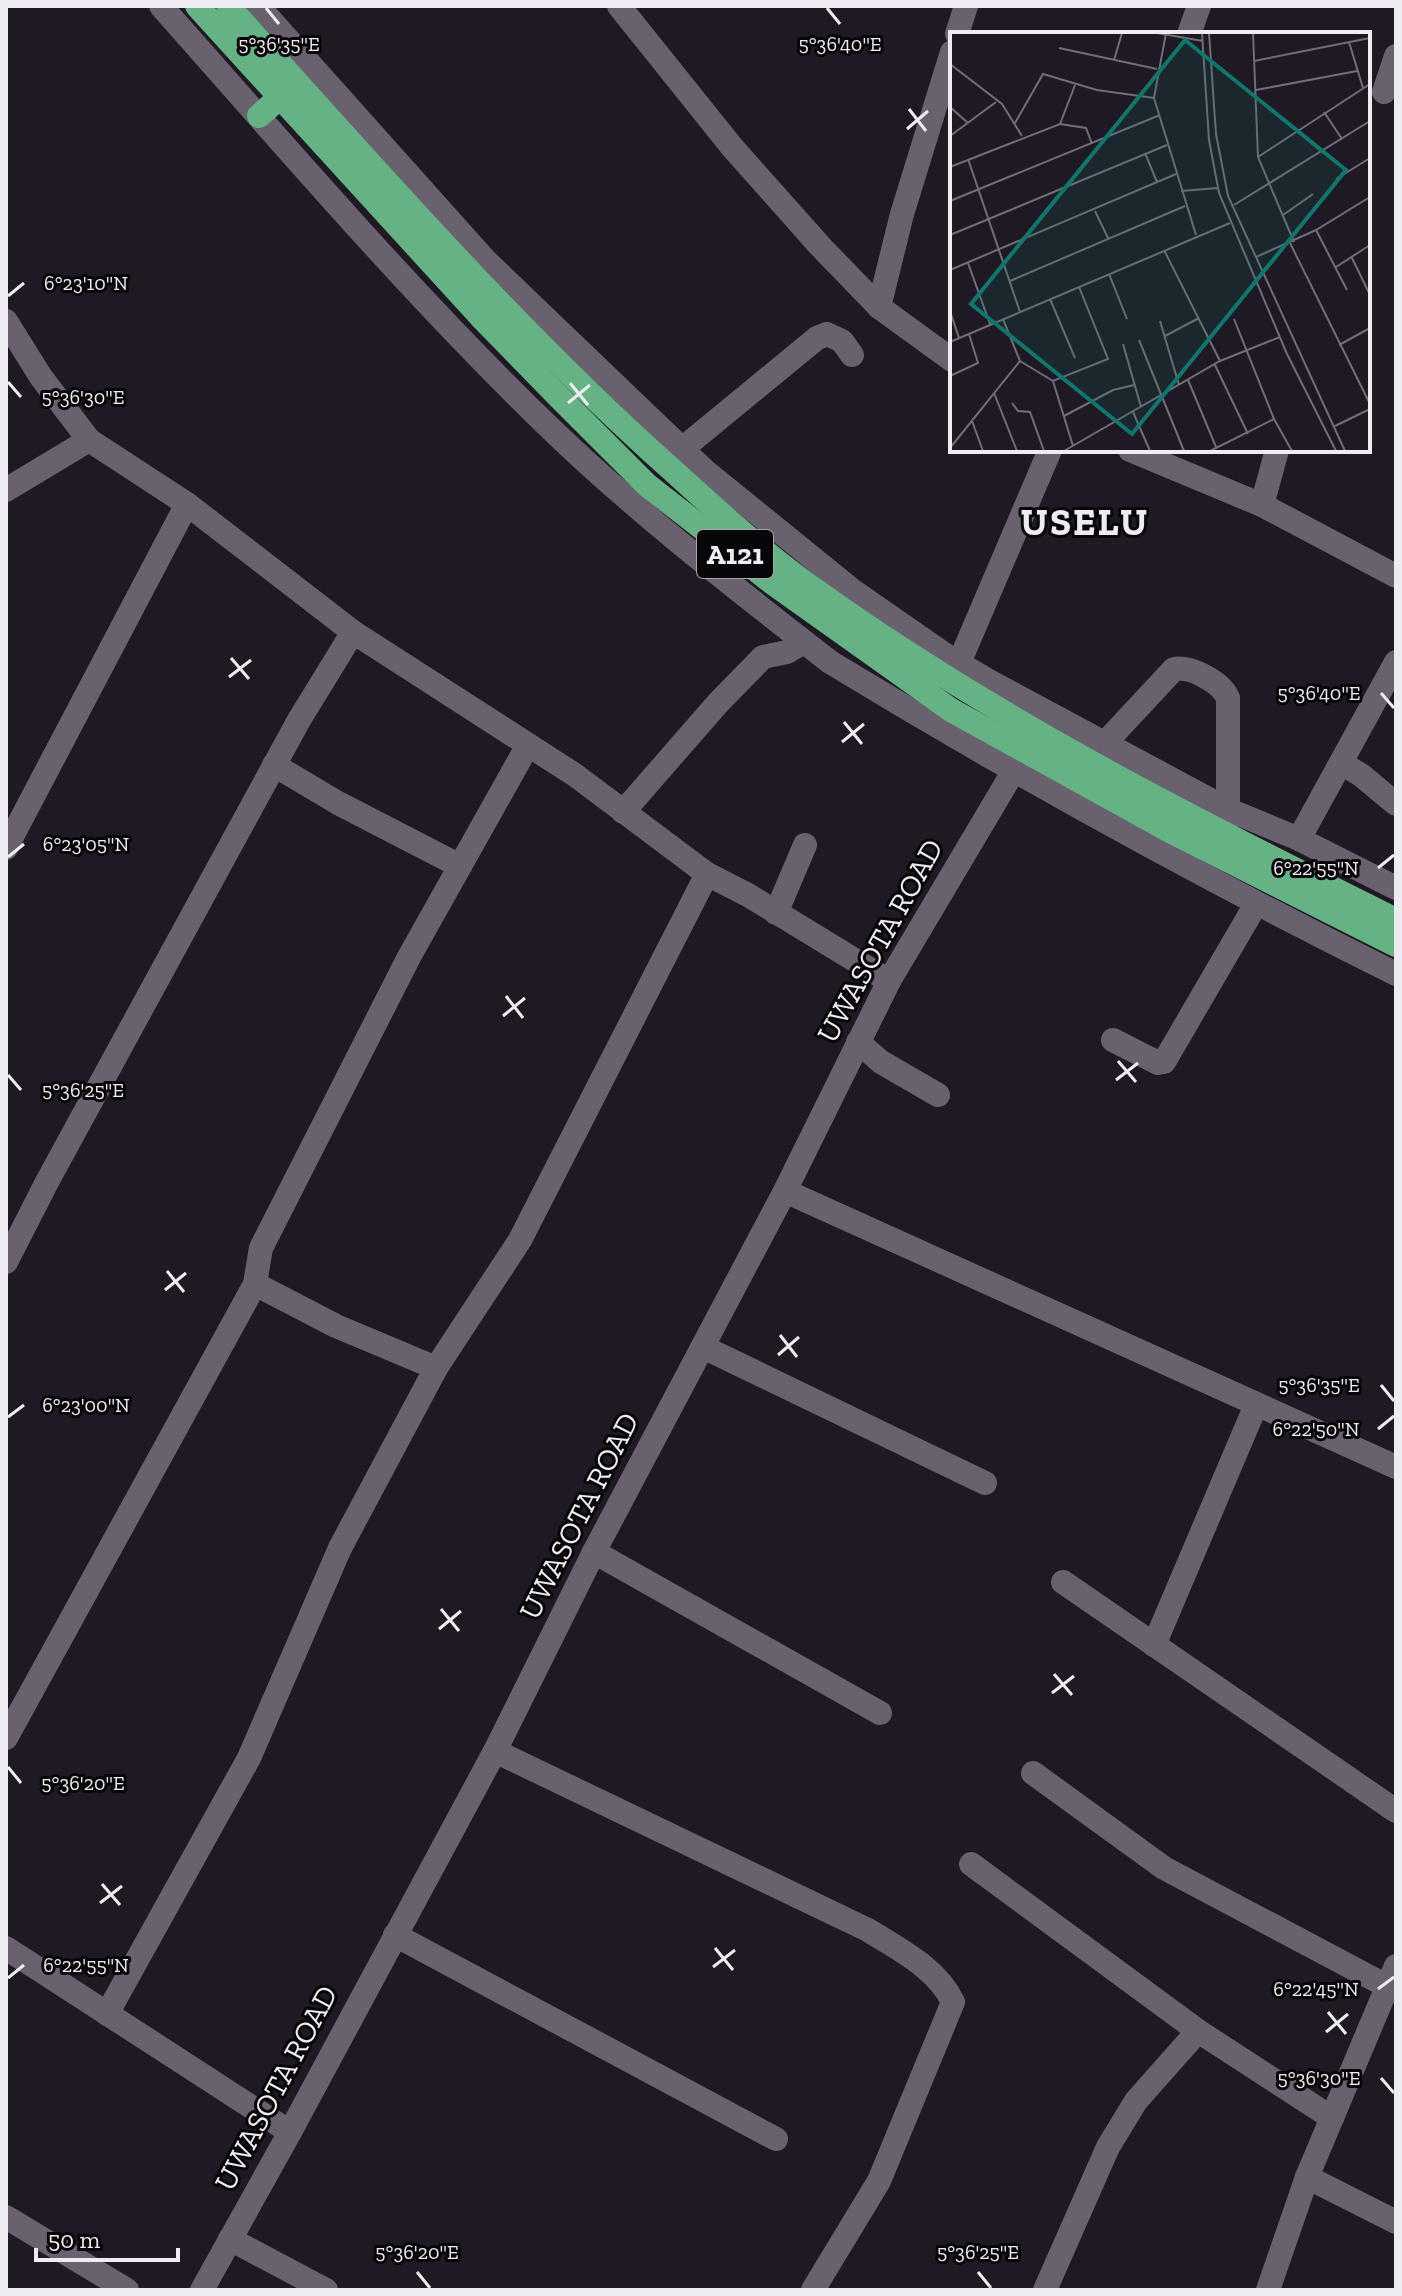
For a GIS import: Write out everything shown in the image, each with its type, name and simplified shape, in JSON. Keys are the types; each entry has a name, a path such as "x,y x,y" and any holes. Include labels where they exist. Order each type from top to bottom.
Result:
{"highway":[{"name":"A121","path":"197,6 480,316 647,485 774,584 951,710 1170,831 1396,945"},
{"name":"A121","path":"228,6 378,173 563,369 736,528 807,584 891,642 1083,758 1228,822 1396,920"},
{"path":"259,116 280,97"}],"street":[{"path":"161,6 406,279 551,429 654,522 804,642 830,662 1013,772 1256,904 1396,974"},
{"path":"258,6 485,260 704,470 852,590 959,663 1105,743 1228,822 1299,839 1396,888"},
{"path":"619,6 732,147 820,246 879,307 950,359"},
{"path":"958,32 966,6"},
{"path":"1190,32 1199,6"},
{"path":"1384,92 1396,56"},
{"path":"879,307 902,214 950,58"},
{"path":"6,321 41,377 89,440 187,504 353,632 575,775 707,874 889,981"},
{"path":"682,449 817,338 827,334 842,341 852,355"},
{"path":"6,490 89,440"},
{"path":"959,663 1049,452"},
{"path":"1135,452 1262,505 1396,576"},
{"path":"1262,505 1276,452"},
{"path":"6,848 187,504"},
{"path":"6,1262 274,765 353,632"},
{"path":"623,812 718,703 763,657 787,652 804,642"},
{"path":"1299,839 1396,662"},
{"path":"1105,743 1174,669 1184,668 1222,687 1228,698 1228,822"},
{"path":"6,1738 255,1284 261,1248 409,957 528,745"},
{"path":"1341,763 1396,804"},
{"path":"274,765 338,803 460,866"},
{"name":"UWASOTA ROAD","path":"202,2290 495,1751 594,1552 785,1191 889,981 1013,772"},
{"path":"776,913 805,845"},
{"path":"107,2014 249,1758 340,1548 436,1368 520,1240 707,874"},
{"path":"1113,1040 1158,1063 1164,1062 1256,904"},
{"path":"858,1042 881,1062 938,1095"},
{"path":"785,1191 1396,1467"},
{"path":"255,1284 336,1326 436,1368"},
{"path":"703,1347 985,1483"},
{"path":"1154,1645 1256,1405"},
{"path":"594,1552 880,1713"},
{"path":"1063,1582 1396,1811"},
{"path":"495,1751 868,1930 917,1961 948,1992 953,2002 879,2181 813,2290"},
{"path":"1033,1773 1164,1868 1394,1982 1307,2177 1268,2290"},
{"path":"971,1864 1198,2031 1332,2118"},
{"path":"395,1935 776,2139"},
{"path":"6,1948 290,2132"},
{"path":"1045,2290 1108,2147 1136,2101 1198,2031"},
{"path":"1307,2177 1396,2222"},
{"path":"6,2217 127,2290"},
{"path":"230,2239 326,2290"}],"district":[{"name":"USELU","path":"1085,522"}]}
